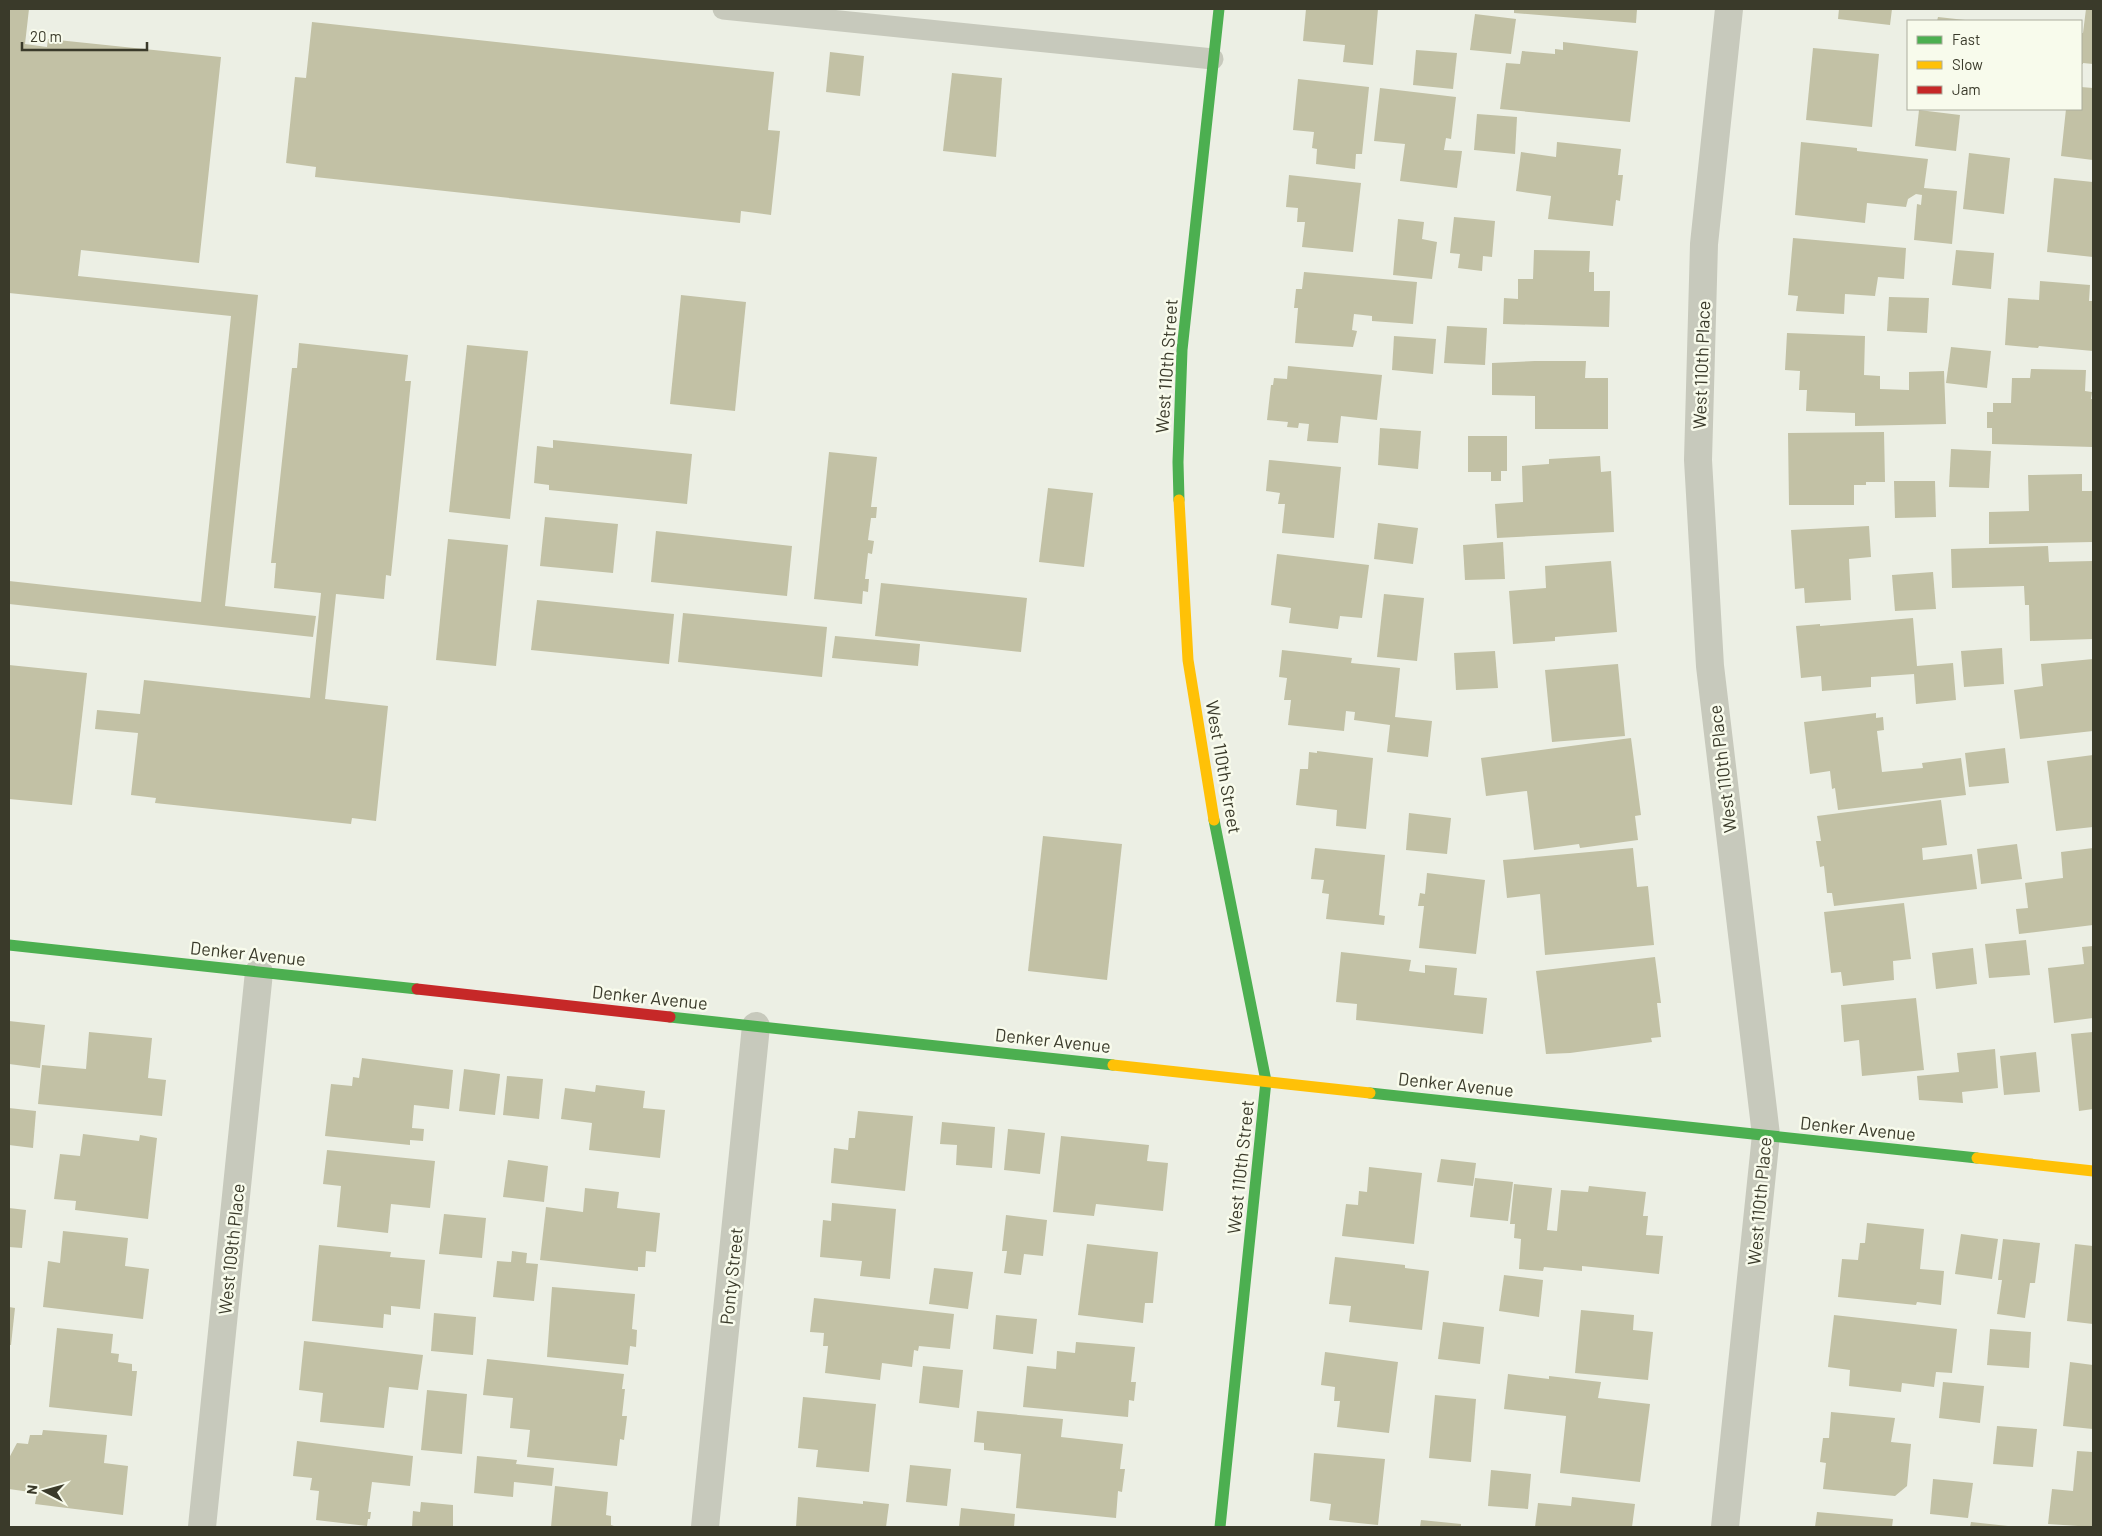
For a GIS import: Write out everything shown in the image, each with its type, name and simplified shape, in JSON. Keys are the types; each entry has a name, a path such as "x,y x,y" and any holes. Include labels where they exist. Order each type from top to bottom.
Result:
{"street":[{"name":"West 110th Street","path":"1218,9 1182,350 1178,462 1181,555 1188,660 1207,784 1266,1081 1220,1527"},
{"name":"West 110th Place","path":"1725,1527 1766,1135 1710,666 1698,460 1704,244 1729,9"},
{"name":"Denker Avenue","path":"9,944 2093,1171"},
{"name":"West 109th Place","path":"202,1527 259,972"},
{"name":"Ponty Street","path":"705,1527 756,1026"}],"lane":[{"path":"723,9 1213,59"}],"building":[{"path":"9,9 29,9 25,44 47,47 48,39 221,57 199,263 81,250 78,276 258,295 225,606 316,616 313,637 9,604 9,581 201,602 231,316 9,293"},
{"path":"1306,9 1378,9 1373,65 1343,62 1345,45 1303,41"},
{"path":"1514,9 1637,9 1636,23 1514,13"},
{"path":"1839,9 1892,9 1890,25 1838,19"},
{"path":"2086,9 2093,9 2093,64 2082,64"},
{"path":"1475,14 1516,19 1511,54 1470,50"},
{"path":"1938,17 1965,20 1937,20"},
{"path":"312,22 774,72 768,130 780,131 771,215 741,211 740,223 315,177 316,167 286,163 295,77 306,78"},
{"path":"1563,42 1638,51 1630,122 1500,109 1506,63 1520,64 1522,51 1555,54 1555,49 1563,50"},
{"path":"1813,48 1879,54 1872,127 1806,120"},
{"path":"1416,50 1457,53 1453,89 1413,85"},
{"path":"830,52 864,56 860,96 826,92"},
{"path":"952,73 1002,78 996,157 943,151"},
{"path":"1298,79 1369,87 1362,154 1356,154 1355,169 1316,164 1317,149 1312,148 1314,132 1293,130"},
{"path":"2082,87 2093,88 2093,160 2061,156 2066,110 2082,110"},
{"path":"1380,88 1456,97 1451,139 1446,138 1444,150 1462,151 1457,188 1400,181 1405,144 1374,141"},
{"path":"1919,110 1960,115 1956,151 1915,146"},
{"path":"1477,114 1517,117 1515,154 1474,150"},
{"path":"1557,142 1621,149 1618,175 1623,175 1620,201 1616,200 1613,226 1548,219 1551,196 1516,191 1521,152 1556,157"},
{"path":"1801,142 1928,159 1924,188 1957,191 1952,244 1914,240 1917,204 1921,205 1922,195 1916,194 1908,199 1906,207 1867,203 1865,223 1795,215"},
{"path":"1969,153 2010,158 2004,214 1963,209"},
{"path":"1289,175 1361,183 1353,252 1302,247 1305,222 1297,222 1298,208 1286,207"},
{"path":"2054,178 2093,182 2093,257 2047,252"},
{"path":"1454,217 1495,221 1492,257 1483,256 1482,271 1458,268 1460,254 1450,253"},
{"path":"1398,219 1424,222 1422,239 1437,242 1432,279 1393,275"},
{"path":"1793,238 1906,248 1904,279 1878,277 1875,296 1845,294 1844,314 1796,311 1798,296 1788,295"},
{"path":"1534,250 1590,251 1589,272 1594,272 1594,291 1610,291 1609,327 1503,324 1504,298 1518,299 1518,279 1533,279"},
{"path":"1956,250 1994,253 1991,289 1952,285"},
{"path":"1304,272 1417,282 1413,324 1372,321 1372,316 1354,314 1352,330 1357,331 1353,347 1295,343 1298,308 1294,308 1296,289 1302,289"},
{"path":"2040,281 2090,285 2089,301 2093,301 2093,351 2005,345 2008,298 2039,300"},
{"path":"681,295 746,302 735,411 670,404"},
{"path":"1889,297 1929,298 1927,333 1887,331"},
{"path":"1447,326 1487,328 1485,365 1444,363"},
{"path":"1787,333 1865,336 1864,375 1880,376 1880,389 1909,390 1909,372 1944,371 1946,424 1855,426 1855,413 1806,411 1807,390 1799,390 1800,371 1785,370"},
{"path":"1394,336 1436,339 1433,374 1392,370"},
{"path":"299,343 408,355 405,381 411,381 391,576 386,575 384,599 336,594 325,699 388,706 376,821 352,818 351,824 155,803 156,798 131,795 138,733 95,729 97,710 140,714 144,680 310,698 321,593 274,588 276,563 271,563 292,368 297,368"},
{"path":"467,345 528,351 510,519 449,512"},
{"path":"1951,347 1991,351 1987,388 1946,383"},
{"path":"1586,361 1585,378 1608,378 1608,429 1535,429 1535,396 1492,395 1492,363"},
{"path":"1288,366 1382,375 1377,420 1341,416 1338,443 1307,441 1309,424 1299,423 1298,428 1287,427 1288,422 1267,420 1271,385 1273,385 1274,378 1287,379"},
{"path":"2031,369 2086,370 2085,391 2092,392 2091,399 2093,399 2093,447 1992,444 1992,428 1987,428 1987,412 1993,412 1993,403 2011,403 2012,378 2030,378"},
{"path":"1380,428 1421,431 1418,469 1378,465"},
{"path":"1884,432 1885,482 1866,482 1866,485 1854,485 1854,505 1789,505 1788,433"},
{"path":"1468,436 1507,436 1507,471 1501,471 1501,481 1491,481 1491,472 1468,472"},
{"path":"553,440 692,454 687,504 549,490 549,485 534,483 537,446 553,448"},
{"path":"1951,449 1991,451 1989,488 1949,487"},
{"path":"829,452 877,457 871,507 877,507 876,518 871,518 868,540 874,541 872,554 868,553 865,579 869,579 868,592 863,591 862,604 814,599"},
{"path":"1600,456 1601,472 1611,471 1614,532 1497,538 1495,504 1523,502 1522,466 1549,464 1549,459"},
{"path":"1269,460 1341,467 1334,538 1282,533 1285,504 1278,504 1280,493 1266,491"},
{"path":"2082,474 2082,491 2093,491 2093,542 1989,544 1989,512 2029,511 2028,475"},
{"path":"1894,481 1935,481 1936,517 1895,518"},
{"path":"1048,488 1093,493 1084,567 1039,562"},
{"path":"545,517 618,524 613,573 540,566"},
{"path":"1378,523 1418,528 1413,564 1374,559"},
{"path":"1869,526 1871,557 1849,559 1851,600 1805,603 1804,588 1795,589 1791,530"},
{"path":"656,531 792,546 787,596 651,582"},
{"path":"448,539 508,545 496,666 436,660"},
{"path":"1503,542 1505,579 1465,580 1463,545"},
{"path":"2048,546 2049,562 2093,561 2093,639 2030,641 2029,605 2025,605 2024,586 1952,588 1951,549"},
{"path":"1277,554 1369,565 1362,618 1340,616 1338,629 1289,623 1291,608 1271,605"},
{"path":"1611,561 1617,632 1555,637 1555,641 1513,644 1509,591 1546,588 1545,566"},
{"path":"1933,572 1936,609 1895,611 1892,575"},
{"path":"881,583 1027,598 1021,652 875,636"},
{"path":"1384,594 1424,598 1417,661 1377,657"},
{"path":"537,600 674,614 669,664 531,650"},
{"path":"683,613 827,627 822,677 678,662"},
{"path":"1913,618 1917,666 1953,663 1956,700 1916,704 1914,674 1871,677 1871,687 1822,691 1821,676 1801,678 1796,626 1820,624 1820,626"},
{"path":"835,636 920,644 918,666 832,658"},
{"path":"2002,648 2004,684 1964,687 1961,651"},
{"path":"1282,650 1352,658 1351,663 1400,668 1395,717 1432,721 1428,757 1387,752 1390,725 1354,720 1355,712 1346,711 1344,731 1288,725 1291,700 1284,700 1287,678 1279,677"},
{"path":"1495,651 1498,688 1456,690 1454,653"},
{"path":"2093,659 2093,731 2020,739 2014,690 2043,686 2041,664"},
{"path":"1618,664 1625,736 1552,742 1545,670"},
{"path":"9,665 87,673 72,805 9,799"},
{"path":"1876,713 1876,718 1883,717 1884,730 1877,731 1882,772 1923,768 1922,763 1961,758 1966,795 1838,810 1835,788 1832,789 1830,771 1810,774 1804,722"},
{"path":"1631,738 1641,815 1635,816 1638,840 1580,848 1579,844 1534,850 1527,791 1486,796 1481,758"},
{"path":"2005,748 2009,783 1969,787 1965,753"},
{"path":"1317,751 1373,758 1366,829 1336,826 1337,810 1296,805 1300,769 1308,769 1309,752 1317,753"},
{"path":"2093,755 2093,827 2056,831 2047,761"},
{"path":"1941,800 1947,845 1922,848 1923,860 1972,854 1977,889 1834,906 1832,893 1827,893 1824,866 1820,867 1816,841 1821,841 1817,816"},
{"path":"1409,813 1451,818 1447,854 1406,850"},
{"path":"1043,836 1122,844 1107,980 1028,971"},
{"path":"2017,844 2022,879 1981,884 1977,849"},
{"path":"1315,848 1385,855 1379,915 1385,916 1384,925 1326,919 1329,894 1322,893 1324,880 1311,879"},
{"path":"1633,848 1637,887 1648,886 1654,945 1545,955 1540,894 1507,898 1503,860"},
{"path":"2093,848 2093,925 2019,934 2016,909 2028,908 2025,883 2063,878 2061,852"},
{"path":"1427,873 1485,880 1476,954 1419,948 1424,906 1418,906 1420,893 1425,894"},
{"path":"1904,903 1911,959 1893,961 1894,980 1843,986 1841,972 1831,973 1824,912"},
{"path":"2026,940 2030,975 1989,978 1985,944"},
{"path":"2093,946 2093,1018 2054,1023 2048,968 2084,964 2082,947"},
{"path":"1973,948 1977,984 1936,989 1932,953"},
{"path":"1341,952 1411,960 1409,971 1425,973 1425,965 1457,968 1454,995 1487,998 1483,1034 1356,1020 1357,1004 1336,1002"},
{"path":"1655,957 1661,1003 1657,1003 1661,1037 1651,1038 1652,1042 1570,1053 1546,1054 1536,971"},
{"path":"1916,998 1924,1070 1862,1076 1859,1040 1844,1042 1841,1005"},
{"path":"9,1021 45,1025 40,1068 9,1064"},
{"path":"89,1032 152,1038 148,1078 166,1080 162,1116 38,1104 42,1065 86,1069"},
{"path":"2093,1032 2093,1109 2079,1111 2071,1034"},
{"path":"1995,1049 1998,1088 1962,1092 1963,1103 1919,1100 1917,1076 1959,1072 1957,1053"},
{"path":"2036,1052 2040,1092 2004,1095 2000,1056"},
{"path":"362,1058 453,1070 449,1109 414,1105 412,1128 424,1129 423,1141 410,1140 410,1145 325,1136 331,1084 352,1086 353,1077 359,1078"},
{"path":"464,1069 500,1074 495,1115 459,1111"},
{"path":"507,1076 543,1079 539,1119 503,1115"},
{"path":"596,1085 645,1091 643,1108 665,1110 660,1158 589,1150 592,1123 561,1119 565,1088 595,1092"},
{"path":"9,1108 36,1111 33,1148 9,1145"},
{"path":"858,1111 913,1116 905,1191 831,1183 834,1148 848,1150 849,1138 855,1138"},
{"path":"942,1122 995,1127 992,1168 956,1165 957,1145 940,1144"},
{"path":"1008,1129 1045,1133 1040,1174 1004,1170"},
{"path":"83,1134 139,1141 140,1135 157,1138 148,1219 75,1210 76,1201 54,1199 60,1154 80,1156"},
{"path":"1061,1136 1149,1145 1147,1161 1168,1163 1163,1211 1096,1204 1094,1216 1053,1212"},
{"path":"327,1150 435,1161 430,1208 391,1204 388,1233 337,1227 341,1186 323,1184"},
{"path":"1441,1159 1476,1163 1473,1186 1437,1182"},
{"path":"508,1160 548,1166 544,1202 503,1197"},
{"path":"1369,1167 1422,1173 1414,1244 1342,1236 1346,1204 1358,1205 1359,1191 1367,1192"},
{"path":"1475,1178 1513,1182 1508,1221 1470,1217"},
{"path":"1514,1184 1552,1188 1547,1230 1557,1231 1561,1190 1588,1192 1589,1186 1646,1192 1643,1216 1648,1216 1646,1235 1663,1236 1659,1274 1582,1266 1582,1271 1544,1267 1543,1271 1519,1269 1521,1239 1514,1238 1515,1224 1510,1224"},
{"path":"585,1188 619,1192 617,1208 660,1213 656,1252 646,1251 645,1267 638,1267 638,1271 540,1260 546,1207 583,1212"},
{"path":"832,1203 896,1209 890,1279 860,1276 862,1261 820,1257 823,1220 831,1221"},
{"path":"9,1208 26,1210 22,1248 9,1247"},
{"path":"444,1214 486,1218 482,1258 439,1254"},
{"path":"1006,1215 1047,1220 1043,1256 1024,1254 1021,1275 1004,1273 1007,1251 1002,1251"},
{"path":"1867,1223 1924,1229 1920,1269 1944,1271 1941,1305 1917,1302 1916,1305 1838,1297 1842,1259 1858,1260 1860,1243 1865,1243"},
{"path":"63,1231 128,1238 125,1266 149,1269 143,1319 43,1307 48,1261 60,1263"},
{"path":"1961,1234 1998,1239 1992,1279 1955,1274"},
{"path":"2003,1239 2040,1243 2035,1283 2030,1283 2025,1318 1997,1314 2002,1280 1998,1280"},
{"path":"1087,1244 1158,1252 1153,1303 1145,1303 1143,1323 1078,1315"},
{"path":"2075,1244 2093,1246 2093,1324 2067,1321"},
{"path":"319,1245 391,1252 390,1257 425,1260 420,1309 391,1306 391,1315 384,1314 383,1328 312,1321"},
{"path":"512,1251 527,1253 526,1263 538,1264 534,1301 493,1297 497,1261 511,1262"},
{"path":"1335,1257 1405,1265 1405,1268 1429,1271 1422,1330 1349,1322 1351,1306 1329,1304"},
{"path":"934,1268 973,1272 968,1309 929,1304"},
{"path":"1504,1275 1543,1280 1539,1317 1499,1311"},
{"path":"552,1287 635,1294 632,1329 637,1330 636,1347 630,1346 628,1365 547,1357"},
{"path":"814,1298 954,1314 950,1349 919,1346 918,1351 914,1350 912,1367 882,1363 880,1380 825,1373 828,1346 823,1346 824,1333 810,1332"},
{"path":"9,1307 15,1308 11,1345 9,1345"},
{"path":"1581,1310 1634,1315 1633,1330 1653,1332 1648,1380 1575,1373"},
{"path":"434,1313 476,1317 473,1355 431,1351"},
{"path":"996,1315 1037,1319 1033,1354 993,1349"},
{"path":"1834,1315 1957,1329 1952,1373 1936,1372 1934,1387 1902,1383 1901,1392 1849,1386 1850,1370 1828,1367"},
{"path":"1443,1322 1484,1327 1480,1364 1438,1359"},
{"path":"57,1328 113,1334 111,1353 119,1354 118,1362 132,1364 132,1371 137,1371 132,1416 49,1407"},
{"path":"1990,1329 2031,1332 2029,1368 1987,1365"},
{"path":"304,1341 423,1355 418,1390 389,1387 384,1428 320,1422 323,1393 299,1390"},
{"path":"1076,1342 1135,1347 1131,1382 1136,1382 1134,1401 1129,1400 1128,1417 1023,1407 1027,1366 1056,1369 1057,1351 1075,1353"},
{"path":"1325,1352 1398,1362 1389,1433 1337,1427 1340,1401 1334,1401 1335,1387 1321,1385"},
{"path":"487,1359 624,1374 622,1389 625,1389 622,1416 627,1416 624,1440 620,1439 617,1466 527,1457 530,1430 510,1428 513,1398 483,1395"},
{"path":"2070,1362 2093,1365 2093,1429 2063,1426"},
{"path":"923,1366 963,1370 959,1408 919,1403"},
{"path":"1508,1374 1549,1379 1549,1376 1601,1382 1598,1398 1650,1404 1640,1482 1560,1473 1566,1416 1504,1409"},
{"path":"1943,1382 1984,1386 1980,1423 1939,1418"},
{"path":"427,1390 467,1394 462,1454 421,1450"},
{"path":"1435,1395 1476,1399 1471,1462 1429,1458"},
{"path":"803,1397 876,1404 869,1472 816,1467 818,1450 798,1448"},
{"path":"977,1411 1063,1419 1061,1437 1123,1444 1120,1469 1125,1469 1122,1492 1118,1491 1116,1518 1016,1508 1021,1454 984,1450 984,1443 974,1442"},
{"path":"1831,1412 1895,1418 1891,1442 1911,1444 1907,1486 1895,1496 1823,1489 1826,1463 1820,1462 1823,1438 1829,1438"},
{"path":"1997,1426 2037,1429 2033,1467 1993,1464"},
{"path":"43,1430 107,1435 104,1463 128,1466 123,1515 35,1504 37,1493 9,1489 9,1458 17,1443 28,1444 30,1435 42,1435"},
{"path":"297,1441 413,1456 410,1486 372,1482 368,1512 371,1512 367,1526 316,1520 319,1491 310,1490 312,1478 293,1476"},
{"path":"2077,1451 2093,1452 2093,1527 2048,1524 2052,1489 2073,1491"},
{"path":"1314,1453 1385,1459 1378,1525 1329,1520 1331,1504 1310,1501"},
{"path":"477,1456 517,1460 516,1464 554,1468 552,1486 514,1482 513,1497 474,1493"},
{"path":"910,1465 951,1469 947,1506 906,1502"},
{"path":"1491,1470 1531,1474 1528,1509 1488,1506"},
{"path":"1933,1479 1973,1483 1968,1518 1930,1514"},
{"path":"555,1486 608,1492 606,1515 611,1516 611,1525 617,1527 551,1527"},
{"path":"798,1497 863,1504 863,1501 889,1504 886,1527 796,1527"},
{"path":"1572,1497 1635,1504 1632,1527 1535,1527 1538,1503 1571,1506"},
{"path":"421,1502 453,1505 453,1527 412,1527 413,1511 420,1512"},
{"path":"961,1508 1015,1514 1014,1527 959,1527"},
{"path":"1817,1512 1893,1519 1892,1527 1815,1527"},
{"path":"1421,1520 1461,1524 1461,1527 1420,1527"},
{"path":"1971,1522 2008,1526 2008,1527 1970,1527"}],"traffic: fast":[{"path":"1179,500 1178,462 1182,350 1219,9"},
{"path":"1214,820 1266,1081 1220,1527"},
{"path":"9,945 417,989"},
{"path":"670,1017 1113,1065"},
{"path":"1370,1093 1977,1158"}],"traffic: slow":[{"path":"1179,500 1188,660 1214,820"},
{"path":"1113,1065 1370,1093"},
{"path":"1977,1158 2093,1171"}],"traffic: jam":[{"path":"417,989 670,1017"}]}
